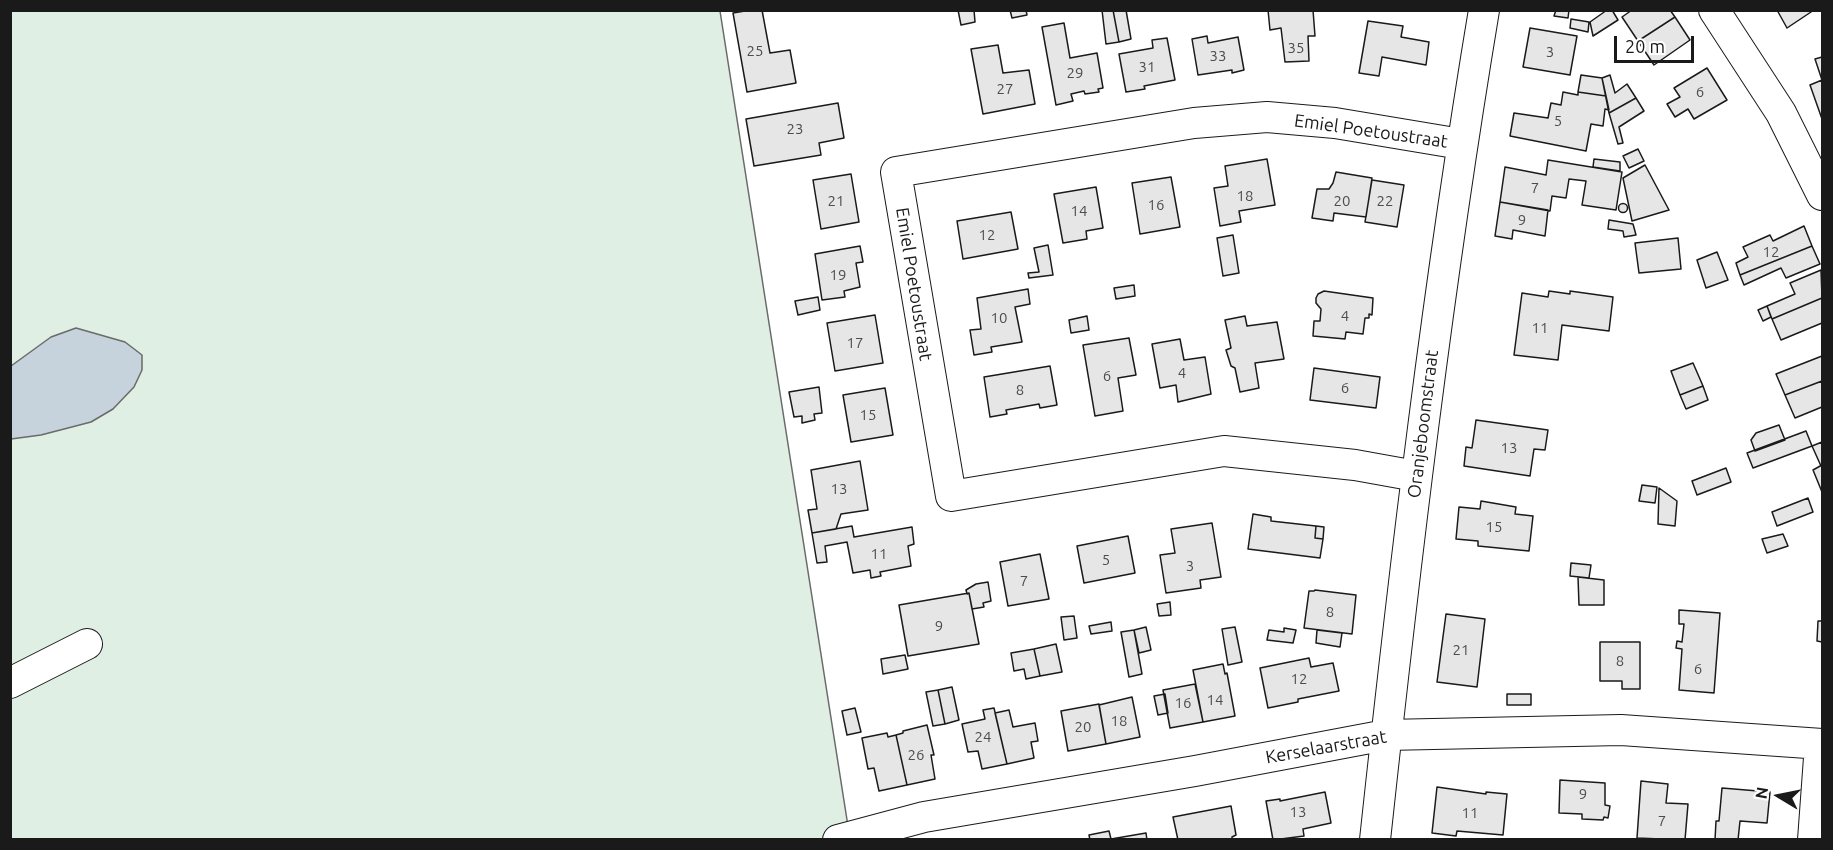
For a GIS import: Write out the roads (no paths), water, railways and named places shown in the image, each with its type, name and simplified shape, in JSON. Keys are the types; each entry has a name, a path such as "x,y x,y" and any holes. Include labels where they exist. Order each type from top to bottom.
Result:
{"street":[{"name":"Oranjeboomstraat","path":"1375,840 1416,476 1461,144 1484,10"},
{"path":"1714,10 1781,113 1822,195"},
{"name":"Emiel Poetoustraat","path":"1416,476 1355,465 1224,451 951,496 896,172 1194,123 1267,117 1335,123 1461,144"},
{"path":"10,683 87,644"},
{"name":"Kerselaarstraat","path":"837,840 924,817 1196,771 1386,735 1621,730 1821,744"},
{"path":"1813,840 1821,744"}]}
